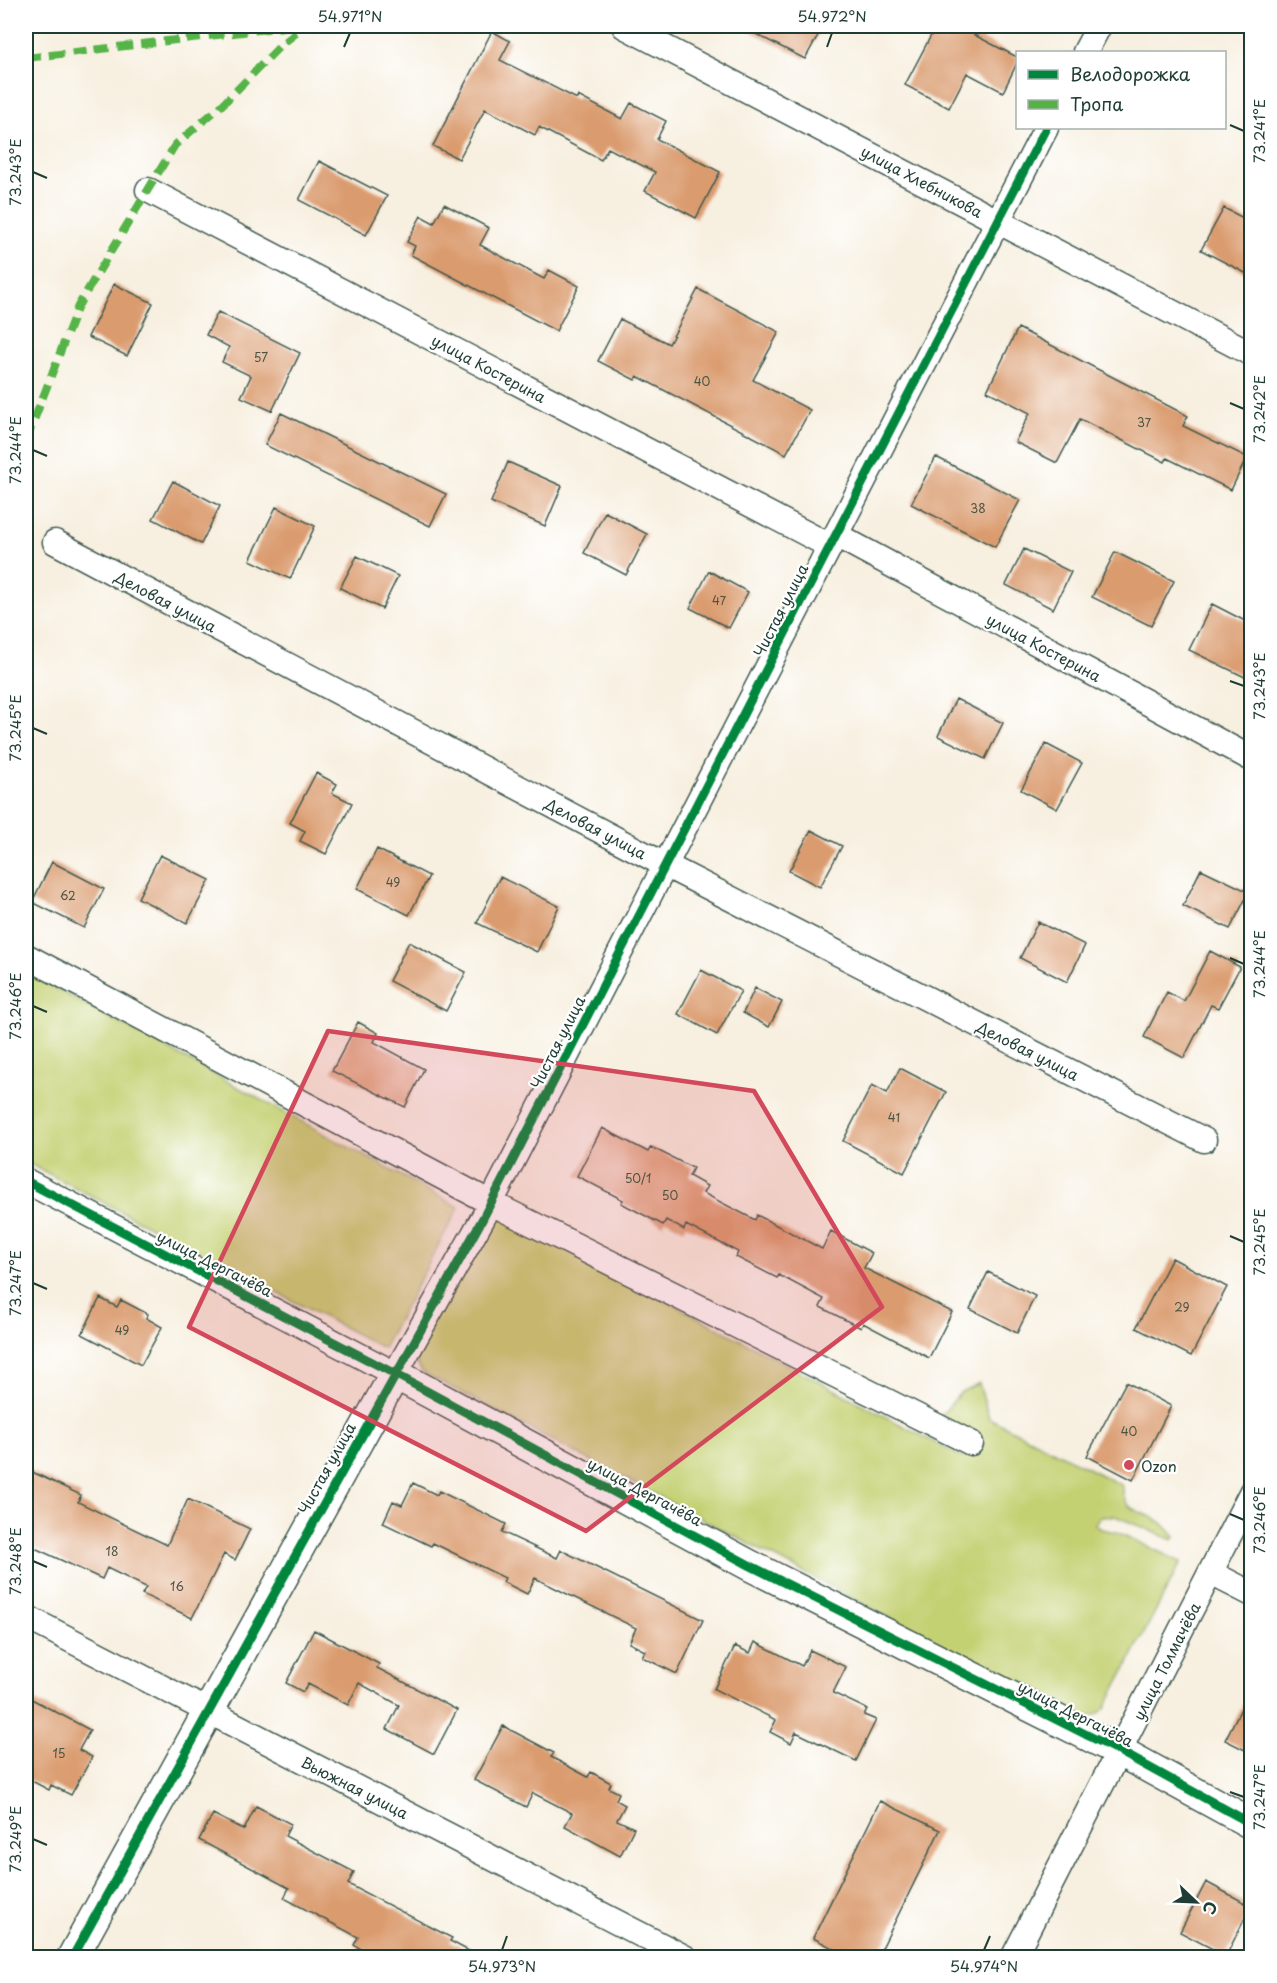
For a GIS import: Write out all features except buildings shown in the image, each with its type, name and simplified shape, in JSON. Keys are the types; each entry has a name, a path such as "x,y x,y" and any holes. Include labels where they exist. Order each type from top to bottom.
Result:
{"street":[{"name":"улица Хлебникова","path":"624,26 1251,354"},
{"path":"1086,51 1099,26"},
{"name":"Чистая улица","path":"72,1958 491,1203 1045,129"},
{"name":"улица Костерина","path":"148,190 833,540 1251,759"},
{"name":"Деловая улица","path":"55,542 665,865 1204,1140"},
{"path":"26,956 491,1203 971,1443"},
{"name":"улица Дергачёва","path":"26,1181 395,1374 751,1566 1119,1751 1251,1824"},
{"name":"улица Толмачёва","path":"1013,1958 1251,1491"},
{"path":"1211,1573 1251,1594"},
{"name":"Вьюжная улица","path":"26,1617 686,1958"}],"highlighted area":[{"path":"328,1031 754,1091 882,1307 586,1531 189,1327"}],"green space":[{"path":"26,972 459,1207 383,1348 26,1162"},
{"path":"510,1218 962,1457 972,1453 938,1419 961,1392 979,1383 989,1418 1123,1486 1126,1502 1130,1507 1162,1523 1175,1537 1173,1540 1115,1516 1100,1516 1095,1524 1101,1529 1117,1532 1181,1562 1105,1708 1090,1717 1073,1714 422,1372 413,1357 416,1344 496,1219"}],"marked path":[{"path":"26,58 292,26"},
{"path":"26,441 78,306 175,145 221,106 281,45 305,26"}],"cycle path":[{"path":"72,1958 483,1218 1045,129"},
{"path":"26,1181 395,1374 751,1566 1119,1751 1252,1824"}],"place":[{"name":"Ozon","path":"1129,1465"}]}
